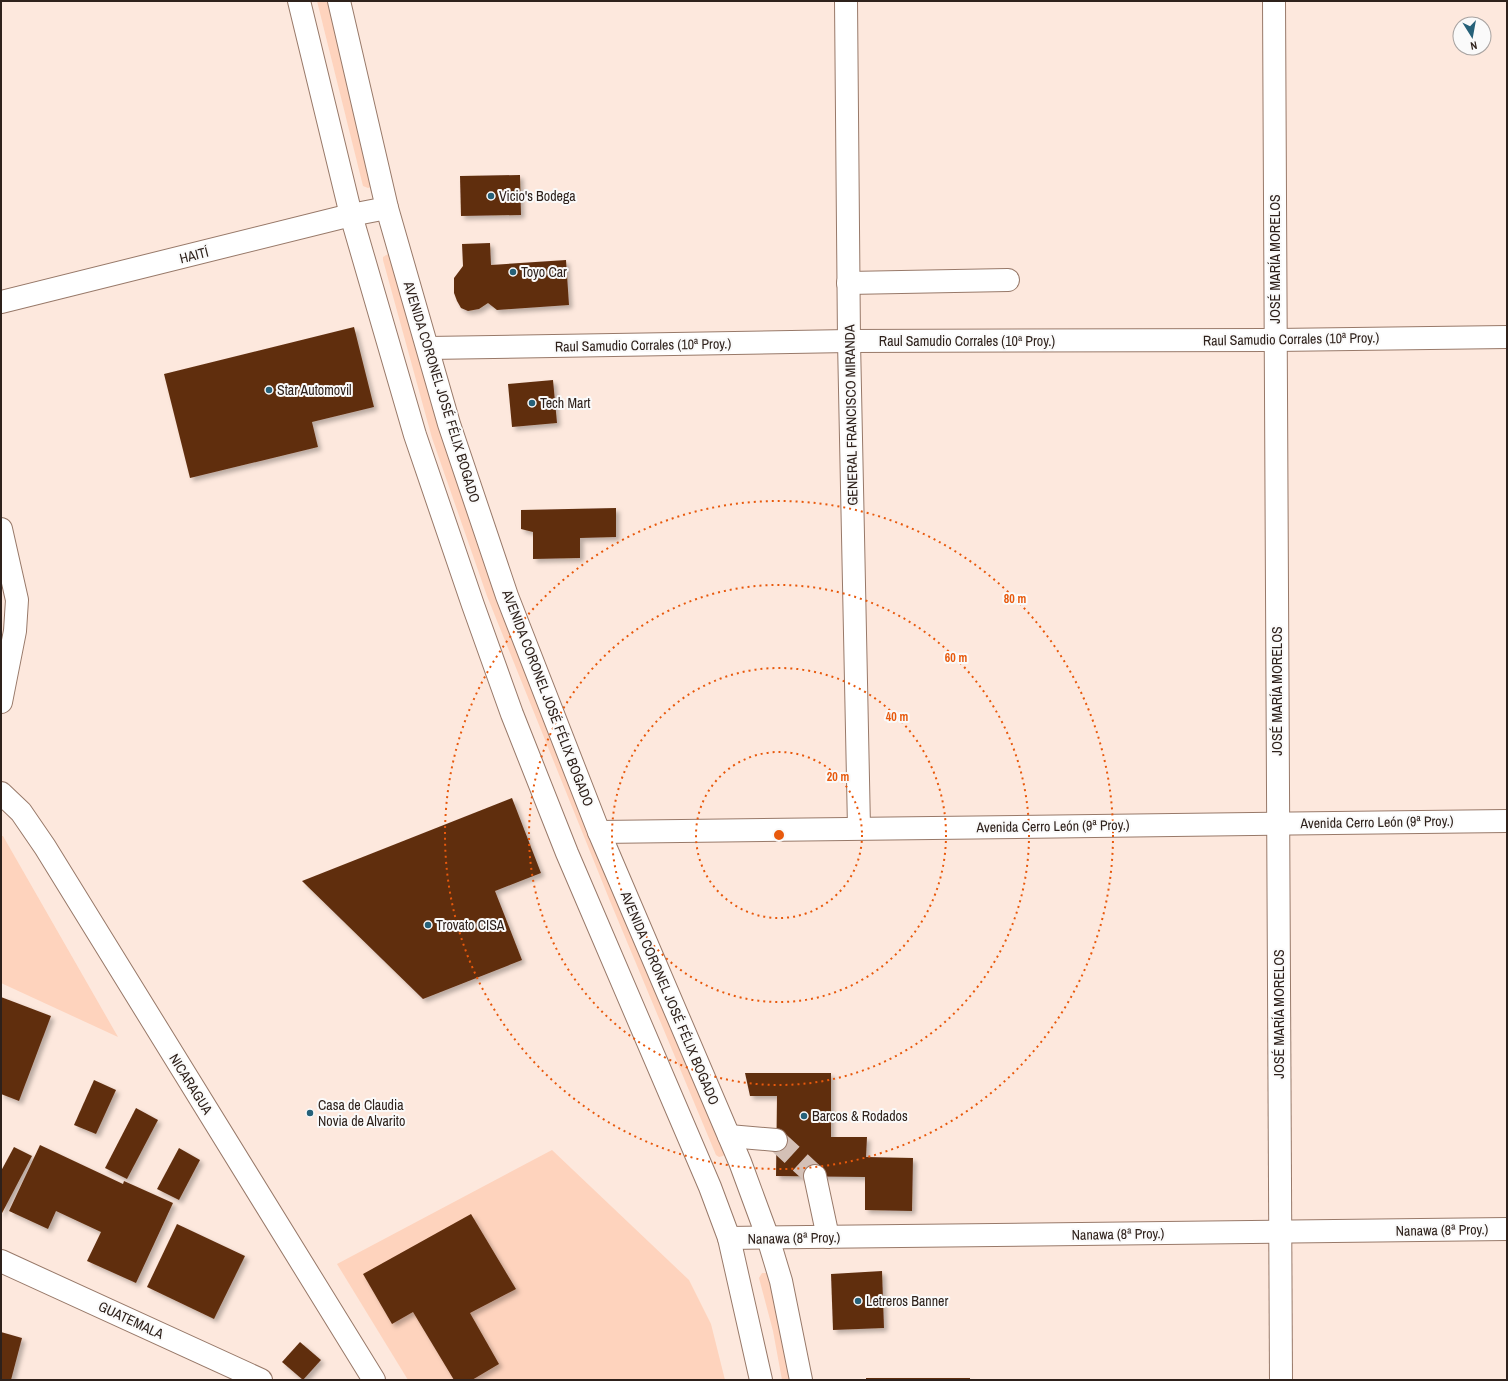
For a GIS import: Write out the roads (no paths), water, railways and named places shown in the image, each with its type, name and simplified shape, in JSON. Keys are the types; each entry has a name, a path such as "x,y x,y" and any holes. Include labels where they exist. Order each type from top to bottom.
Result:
{"street":[{"path":"299,1 351,216 415,435 512,714 567,853 710,1187 729,1238 761,1380"},
{"name":"AVENIDA CORONEL JOSÉ FÉLIX BOGADO","path":"339,1 387,208 449,424 507,596 599,832 729,1136 768,1238 781,1281 801,1380"},
{"name":"GENERAL FRANCISCO MIRANDA","path":"846,1 848,283 859,828"},
{"name":"JOSÉ MARÍA MORELOS","path":"1274,1 1281,1380"},
{"name":"HAITÍ","path":"1,302 387,208"},
{"path":"848,283 1008,280"},
{"name":"Raul Samudio Corrales (10ª Proy.)","path":"428,348 849,341 1276,340 1507,337"},
{"path":"1,529 17,600 15,631 1,702"},
{"name":"NICARAGUA","path":"1,793 21,812 45,847 374,1380"},
{"name":"Avenida Cerro León (9ª Proy.)","path":"599,832 1507,820"},
{"path":"729,1136 776,1140"},
{"path":"815,1176 828,1237"},
{"name":"Nanawa (8ª Proy.)","path":"729,1238 1507,1229"},
{"name":"GUATEMALA","path":"1,1261 261,1380"}],"tunnel":[{"path":"776,1140 815,1176"}],"place":[{"name":"Vicio's Bodega","path":"491,196"},
{"name":"Toyo Car","path":"513,272"},
{"name":"Star Automovil","path":"269,390"},
{"name":"Tech Mart","path":"532,403"},
{"name":"Trovato CISA","path":"428,925"},
{"name":"Casa de Claudia Novia de Alvarito","path":"310,1113"},
{"name":"Barcos & Rodados","path":"804,1116"},
{"name":"Letreros Banner","path":"858,1301"}]}
